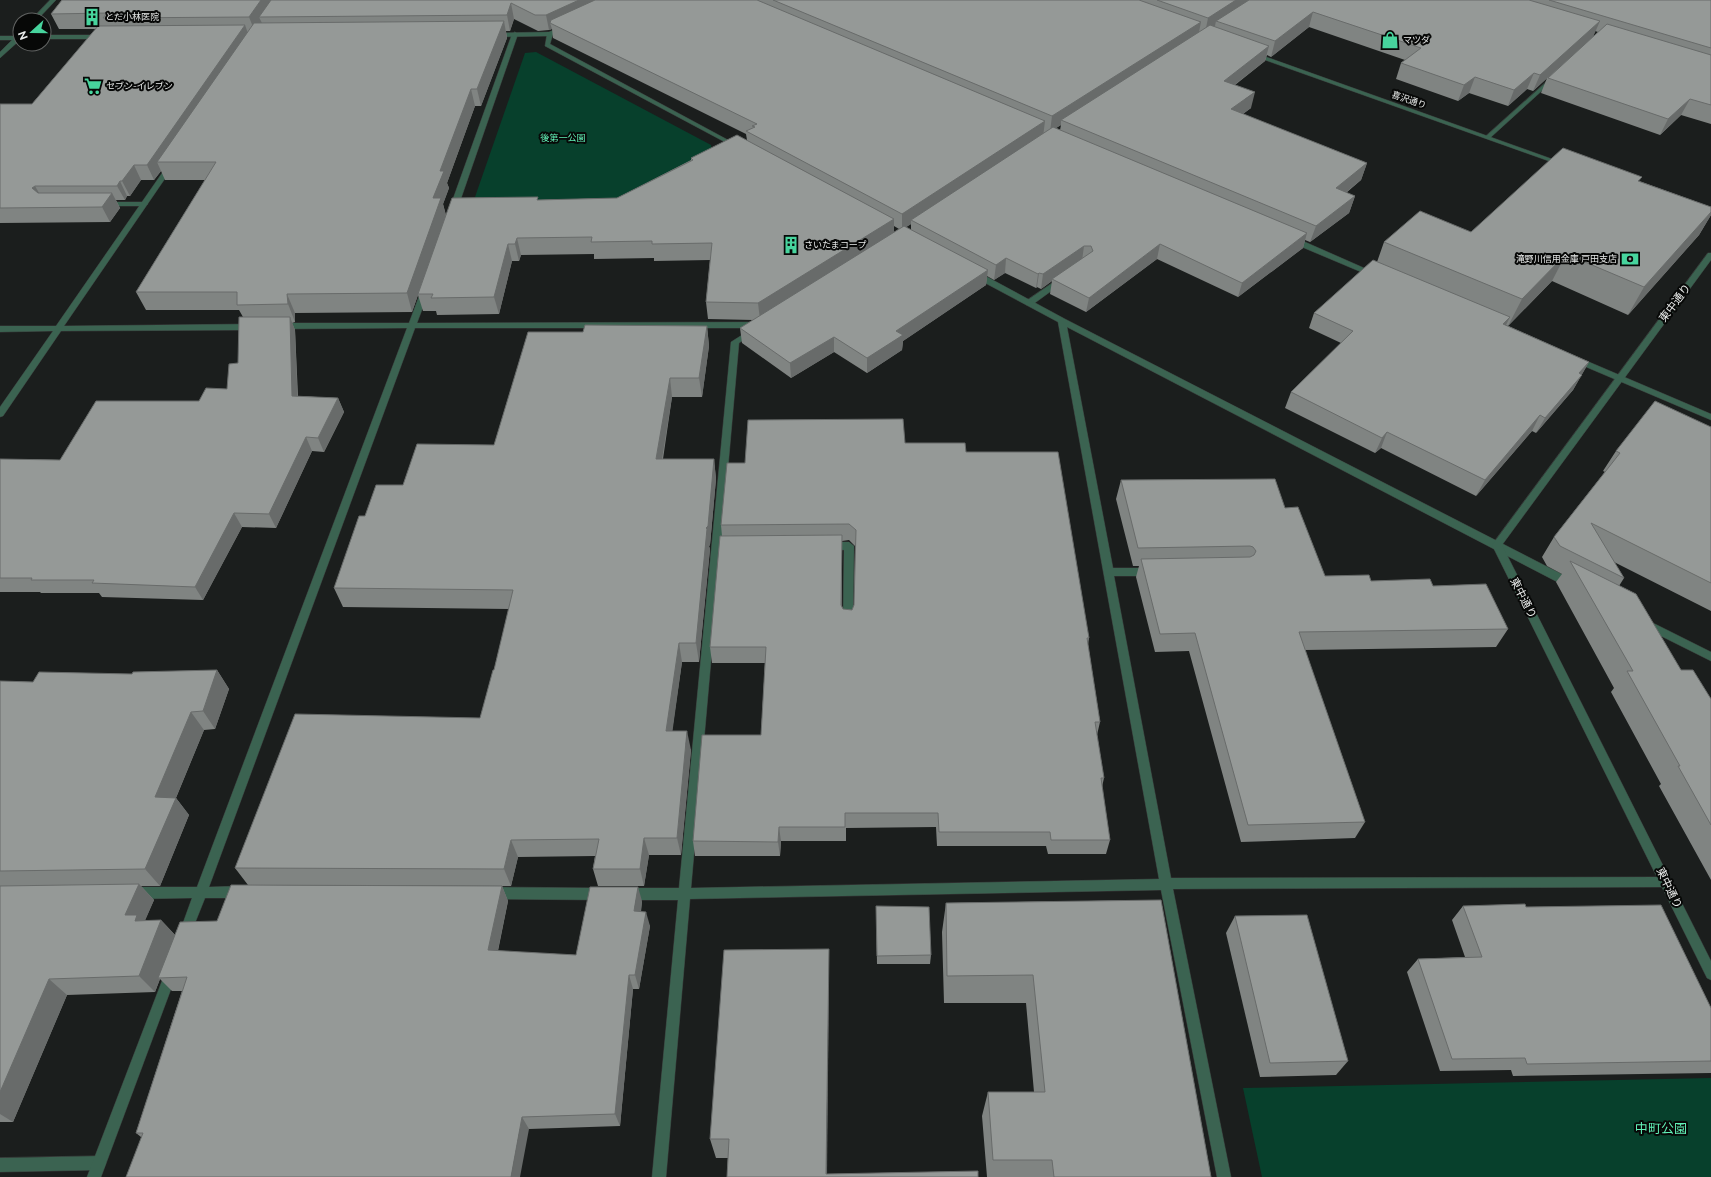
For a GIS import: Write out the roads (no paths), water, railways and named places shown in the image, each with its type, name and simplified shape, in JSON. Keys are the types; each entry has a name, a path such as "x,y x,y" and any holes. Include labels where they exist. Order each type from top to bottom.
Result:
{"street":[{"path":"42,12 53,0"},
{"path":"484,35 550,34 570,25"},
{"path":"449,222 458,207 515,34"},
{"path":"550,34 547,45 736,148"},
{"path":"0,38 12,37"},
{"path":"52,38 107,37"},
{"path":"0,56 12,44"},
{"name":"喜沢通り","path":"1244,51 1570,166"},
{"path":"1488,137 1558,73"},
{"path":"0,414 174,159"},
{"path":"99,204 144,204"},
{"path":"1283,236 1385,279"},
{"name":"東中通り","path":"1711,255 1497,545 1711,974"},
{"path":"966,269 1062,321 1580,588"},
{"path":"1029,303 1067,277"},
{"path":"182,943 413,325 428,281"},
{"path":"1062,321 1166,884 1224,1177"},
{"path":"0,329 763,323 735,342 719,547 683,894 659,1177"},
{"path":"1568,356 1711,417"},
{"path":"818,546 849,546 848,621"},
{"path":"1108,572 1164,572"},
{"path":"1635,617 1711,657"},
{"path":"478,893 683,894 1166,884 1666,882"},
{"path":"124,893 256,892"},
{"path":"94,1177 174,965"},
{"path":"0,1165 99,1163"}],"place":[{"name":"とだ小林医院","path":"92,17"},
{"name":"マツダ","path":"1390,40"},
{"name":"セブン-イレブン","path":"93,86"},
{"name":"さいたまコープ","path":"791,245"},
{"name":"滝野川信用金庫 戸田支店","path":"1630,259"}],"park label":[{"name":"後第一公園","path":"563,138"},
{"name":"中町公園","path":"1661,1128"}]}
